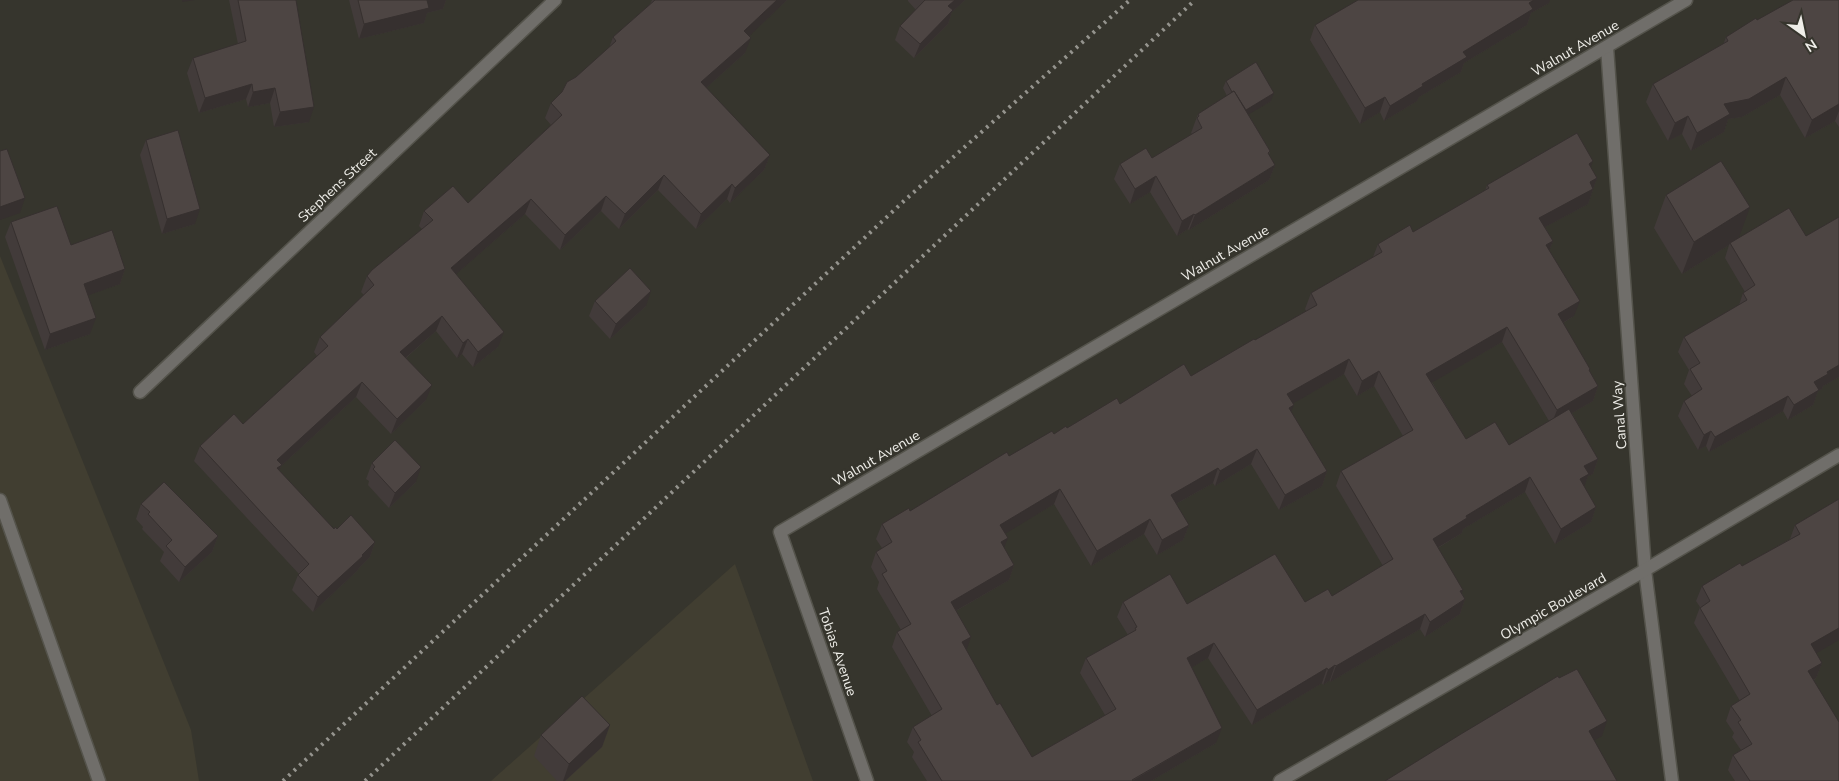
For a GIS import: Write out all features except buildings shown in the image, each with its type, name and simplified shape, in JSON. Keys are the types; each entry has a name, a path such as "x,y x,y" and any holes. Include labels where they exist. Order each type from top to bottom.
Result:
{"street":[{"name":"Stephens Street","path":"140,392 555,0"},
{"name":"Walnut Avenue","path":"780,532 1686,0"},
{"name":"Canal Way","path":"1607,47 1646,570 1672,781"},
{"name":"Olympic Boulevard","path":"1280,781 1646,570 1839,455"},
{"path":"0,500 99,781"},
{"name":"Tobias Avenue","path":"780,532 867,781"}],"shaded area":[{"path":"0,256 191,730 199,781 0,781"},
{"path":"735,564 813,781 491,781"}],"railway":[{"path":"283,781 905,200 1130,0"},
{"path":"365,781 1195,0"}]}
